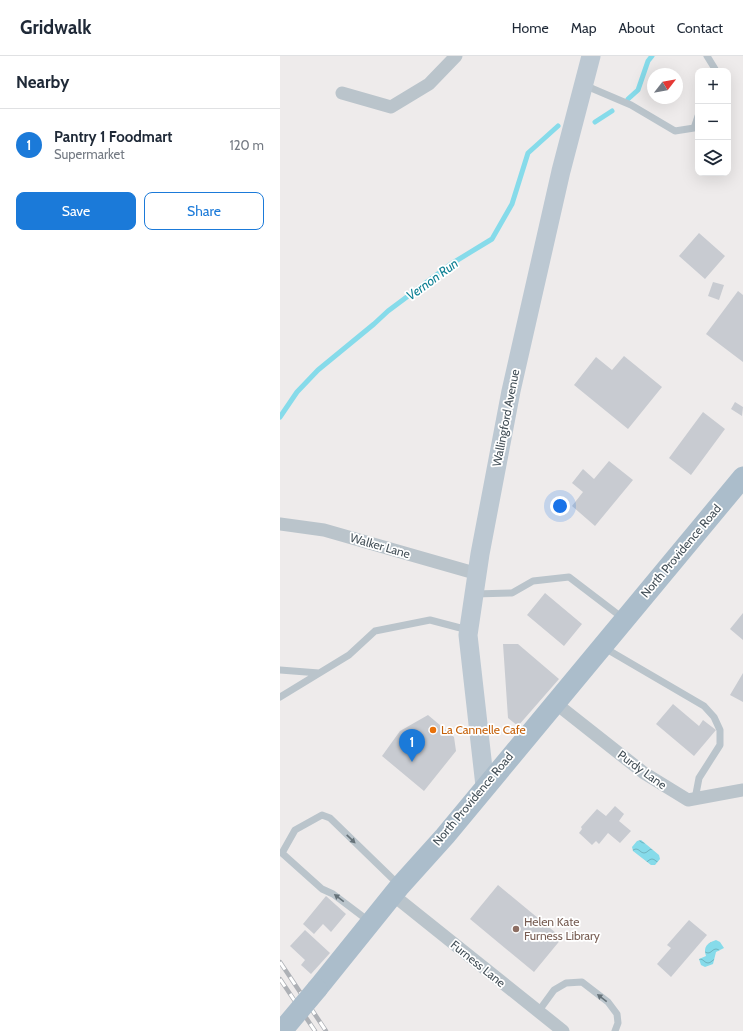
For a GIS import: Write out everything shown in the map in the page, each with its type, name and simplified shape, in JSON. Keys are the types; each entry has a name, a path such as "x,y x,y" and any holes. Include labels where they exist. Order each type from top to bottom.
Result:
{"main road":[{"name":"North Providence Road","path":"284,1029 396,890 444,836 554,702 743,477"}],"street":[{"path":"342,93 391,107 429,84 456,56"},
{"name":"Wallingford Avenue","path":"485,786 469,630 480,554 510,391 561,171 591,56"},
{"name":"Walker Lane","path":"280,524 324,530 478,574"},
{"name":"Purdy Lane","path":"554,702 644,773 688,800 743,790"},
{"name":"Furness Lane","path":"396,890 538,1012 563,1031"}],"lane":[{"path":"707,56 714,68"},
{"path":"583,84 631,105 675,131 694,128 695,125"},
{"path":"475,594 512,593 533,581 569,577 624,619"},
{"path":"280,697 349,656 375,631 430,620 469,630"},
{"path":"602,646 704,706 714,717 720,730 720,745 699,778 695,799"},
{"path":"280,670 320,673"},
{"path":"371,922 333,894 322,889 282,853 295,830 322,815 330,818 396,890"},
{"path":"538,1012 554,990 566,983 582,982 608,1002 617,1014 618,1023 615,1031"}],"water":[{"path":"641,840 659,855 660,859 655,865 651,865 633,851 632,847 637,841"},
{"path":"716,940 720,942 724,948 716,952 713,964 705,967 701,965 699,959 706,956 706,946 710,942"}],"building":[{"path":"699,233 725,256 705,279 679,256"},
{"path":"713,282 724,285 719,300 708,296"},
{"path":"738,291 743,295 743,362 706,334"},
{"path":"624,356 662,387 628,429 574,385 596,357 612,370"},
{"path":"735,402 743,407 742,416 731,409"},
{"path":"703,412 725,429 691,475 669,458"},
{"path":"609,461 633,480 595,526 572,506 583,492 572,483 583,469 594,479"},
{"path":"545,593 582,624 564,646 527,615"},
{"path":"743,613 743,640 730,629"},
{"path":"503,644 518,644 559,679 518,726 508,718"},
{"path":"743,673 743,702 730,695"},
{"path":"673,704 699,726 703,720 716,730 694,756 656,724"},
{"path":"428,715 454,737 456,751 424,791 382,756 400,731"},
{"path":"615,806 624,814 619,821 631,831 620,843 608,833 599,844 596,841 592,845 579,833 582,829 581,827 597,809 606,816"},
{"name":"Helen Kate Furness Library","path":"498,885 562,938 534,972 470,919"},
{"path":"326,896 346,914 331,932 323,924 314,934 303,924"},
{"path":"689,920 707,935 671,977 657,964 671,948 667,945"},
{"path":"305,930 330,953 311,974 301,965 305,960 290,946"}],"waterway":[{"name":"Vernon Run","path":"628,99 638,90 648,61 652,56"},
{"name":"Vernon Run","path":"595,122 612,111"},
{"name":"Vernon Run","path":"280,417 297,392 318,370 388,311 451,264 492,239 512,204 528,153 558,126"}],"railway":[{"path":"280,962 326,1031"},
{"path":"280,979 315,1031"}],"place":[{"name":"La Cannelle Cafe","path":"433,730"},
{"name":"Pantry 1 Foodmart","path":"412,762"},
{"name":"Helen Kate Furness Library","path":"516,929"}]}
